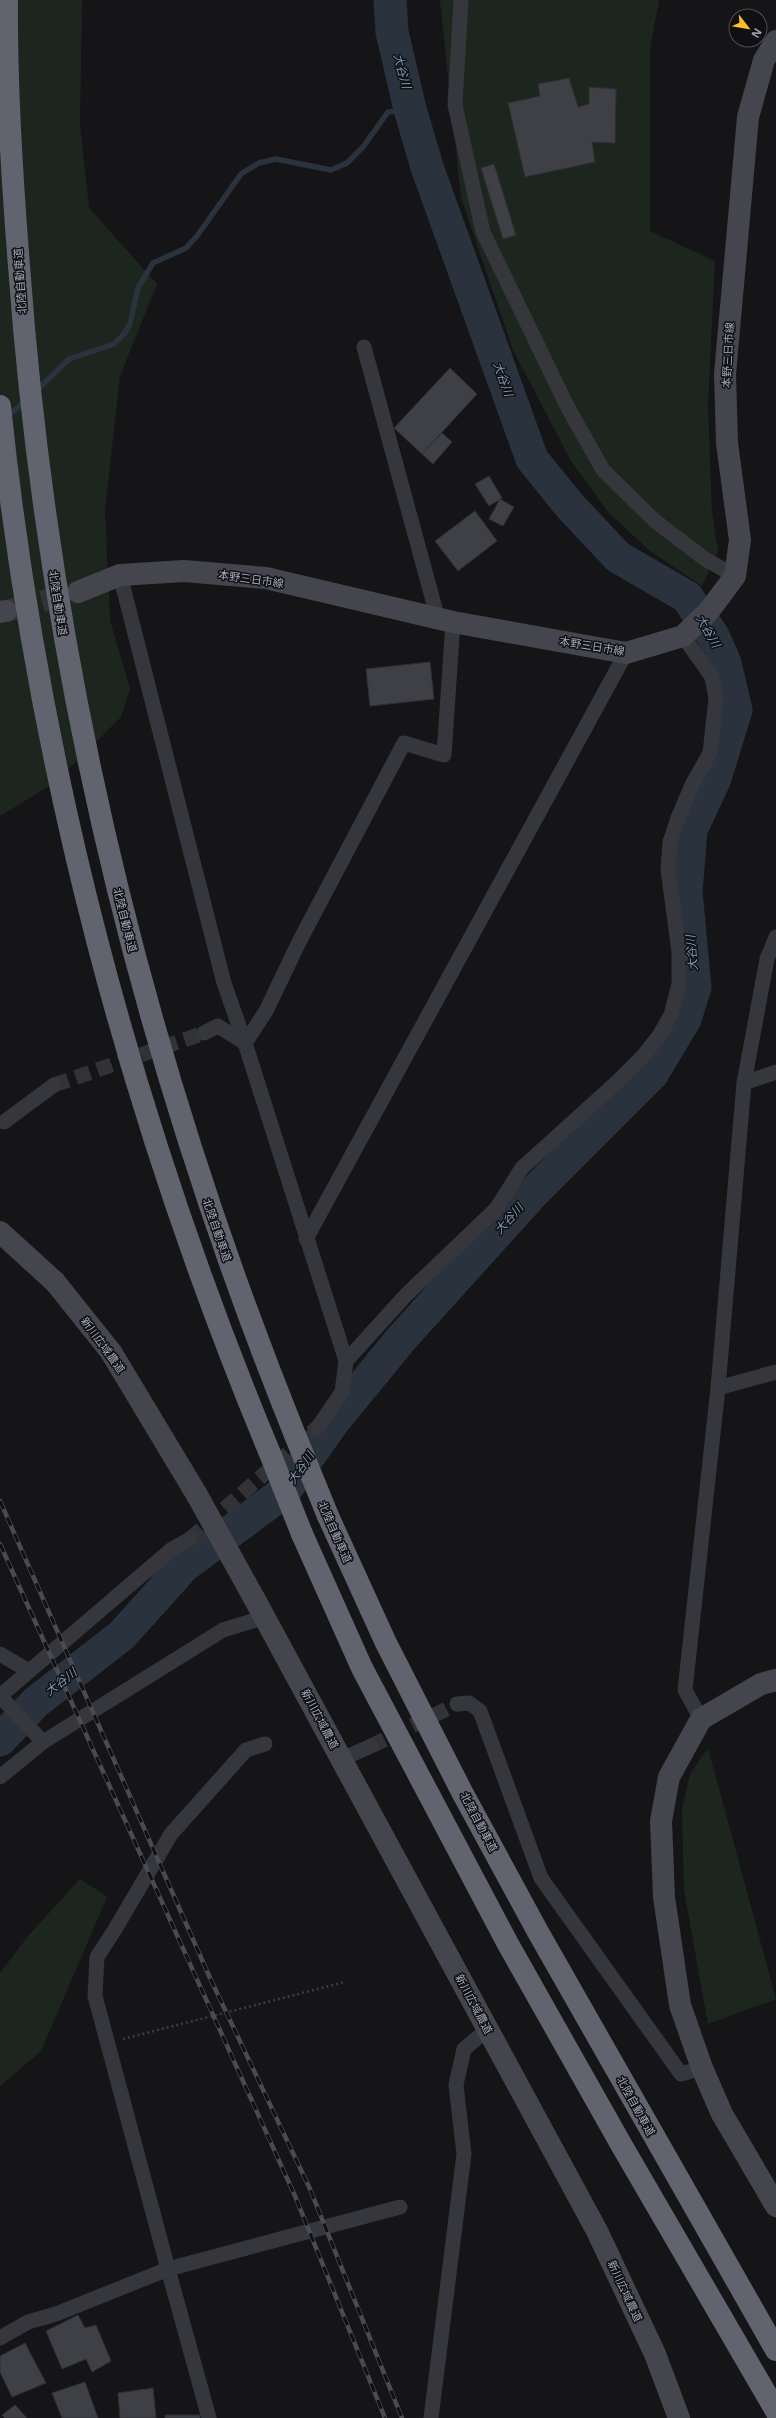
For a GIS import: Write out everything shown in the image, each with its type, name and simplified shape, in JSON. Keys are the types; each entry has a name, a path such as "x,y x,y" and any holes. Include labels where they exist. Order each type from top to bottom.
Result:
{"highway":[{"name":"北陸自動車道","path":"7,0 12,176 22,313 38,468 60,619 92,782 127,930 165,1071 213,1219 262,1353 328,1516 386,1643 462,1792 545,1945 776,2350"},
{"path":"0,406 7,470 30,621 57,767 94,922 137,1081 185,1232 237,1375 302,1534 362,1668 508,1944 622,2146 776,2412"}],"street":[{"path":"461,0 455,105 484,232 515,299 567,406 603,470 655,521 705,559 735,576"},
{"name":"本野三日市線","path":"78,592 120,575 184,571 266,578 445,620 626,653 683,636 709,611 735,576 740,540 727,443 725,374 748,116 764,60 776,41"},
{"path":"245,1043 266,1011 299,942 404,743 444,756 445,620 364,347"},
{"path":"120,575 224,983 245,1043 346,1361 342,1392 318,1427"},
{"path":"346,1361 406,1295 496,1209 522,1168 644,1055 659,1036 671,1015 679,984 679,968 668,869 670,842 692,785 710,753 716,698 712,677 683,636"},
{"path":"306,1239 626,653"},
{"path":"701,1719 685,1690 718,1388 744,1083 767,959 776,937"},
{"path":"204,1033 218,1026 245,1043"},
{"path":"744,1083 776,1072"},
{"path":"4,1122 54,1085"},
{"name":"新川広域農道","path":"0,1232 55,1282 111,1352 197,1495 342,1759 597,2231 655,2354 679,2418"},
{"path":"718,1388 776,1372"},
{"path":"43,1742 0,1696 172,1549 190,1539"},
{"path":"0,1777 43,1742 224,1630 265,1618"},
{"path":"0,1654 29,1670"},
{"path":"776,1680 761,1684 701,1719 670,1777 662,1821 664,1897 680,2006 702,2068 722,2114 776,2206"},
{"path":"457,1704 469,1703 480,1711 541,1878 681,2074 702,2068"},
{"path":"209,2418 95,1996 97,1957 171,1834 246,1750 265,1744"},
{"path":"342,1759 370,1746"},
{"path":"431,2418 464,2154 456,2085 464,2049 488,2029"},
{"path":"0,2338 28,2322 56,2314 168,2269 400,2207"}],"path":[{"path":"107,2043 345,1982"}],"shaded area":[{"path":"0,0 82,0 80,125 89,208 157,284 120,376 105,511 110,620 130,689 121,717 54,783 0,816"},
{"path":"440,0 659,0 650,49 650,231 715,261 708,405 712,512 718,551 702,586 649,550 608,512 571,461 513,350 461,198"},
{"path":"708,1748 776,1999 708,2024 684,1890 682,1809 690,1774"},
{"path":"80,1879 107,1897 41,2051 0,2086 0,1973 29,1935"}],"building":[{"path":"569,78 578,107 589,104 589,87 616,89 615,143 592,142 595,162 525,177 508,103 540,96 538,84"},
{"path":"494,164 516,235 503,239 481,168"},
{"path":"450,368 477,394 422,454 394,428"},
{"path":"442,433 452,442 433,464 422,454"},
{"path":"489,476 502,498 489,506 475,484"},
{"path":"500,499 514,507 503,526 489,519"},
{"path":"475,511 497,541 458,571 435,541"},
{"path":"430,662 434,699 370,706 366,669"},
{"path":"78,2315 85,2328 96,2325 111,2361 92,2372 86,2359 62,2369 46,2331"},
{"path":"25,2343 46,2383 12,2397 0,2372 0,2356"},
{"path":"85,2382 98,2418 62,2418 52,2393"},
{"path":"153,2388 156,2418 120,2418 118,2393"},
{"path":"15,2405 27,2418 5,2418 2,2415"},
{"path":"165,2415 200,2415 200,2418 165,2418"}],"waterway":[{"name":"大谷川","path":"0,1740 36,1702 122,1635 184,1566 284,1492 333,1422 402,1338 533,1193 652,1074 685,1019 695,987 686,892 691,830 715,778 736,710 725,663 713,636 687,597 618,557 570,506 532,459 427,167 410,109 392,32 390,0"},
{"path":"37,390 69,359 114,344 124,334 130,324 138,288 153,263 186,248 197,236 241,174 259,163 276,159 331,170 347,163 363,147 388,112 410,109"},
{"path":"7,417 26,400"}],"tunnel":[{"path":"10,610 77,592"},
{"path":"54,1085 204,1033"},
{"path":"190,1539 318,1427"},
{"path":"371,1746 457,1704"}],"railway":[{"path":"0,1501 210,1978 310,2189 402,2418"},
{"path":"0,1544 295,2196 385,2418"}]}
